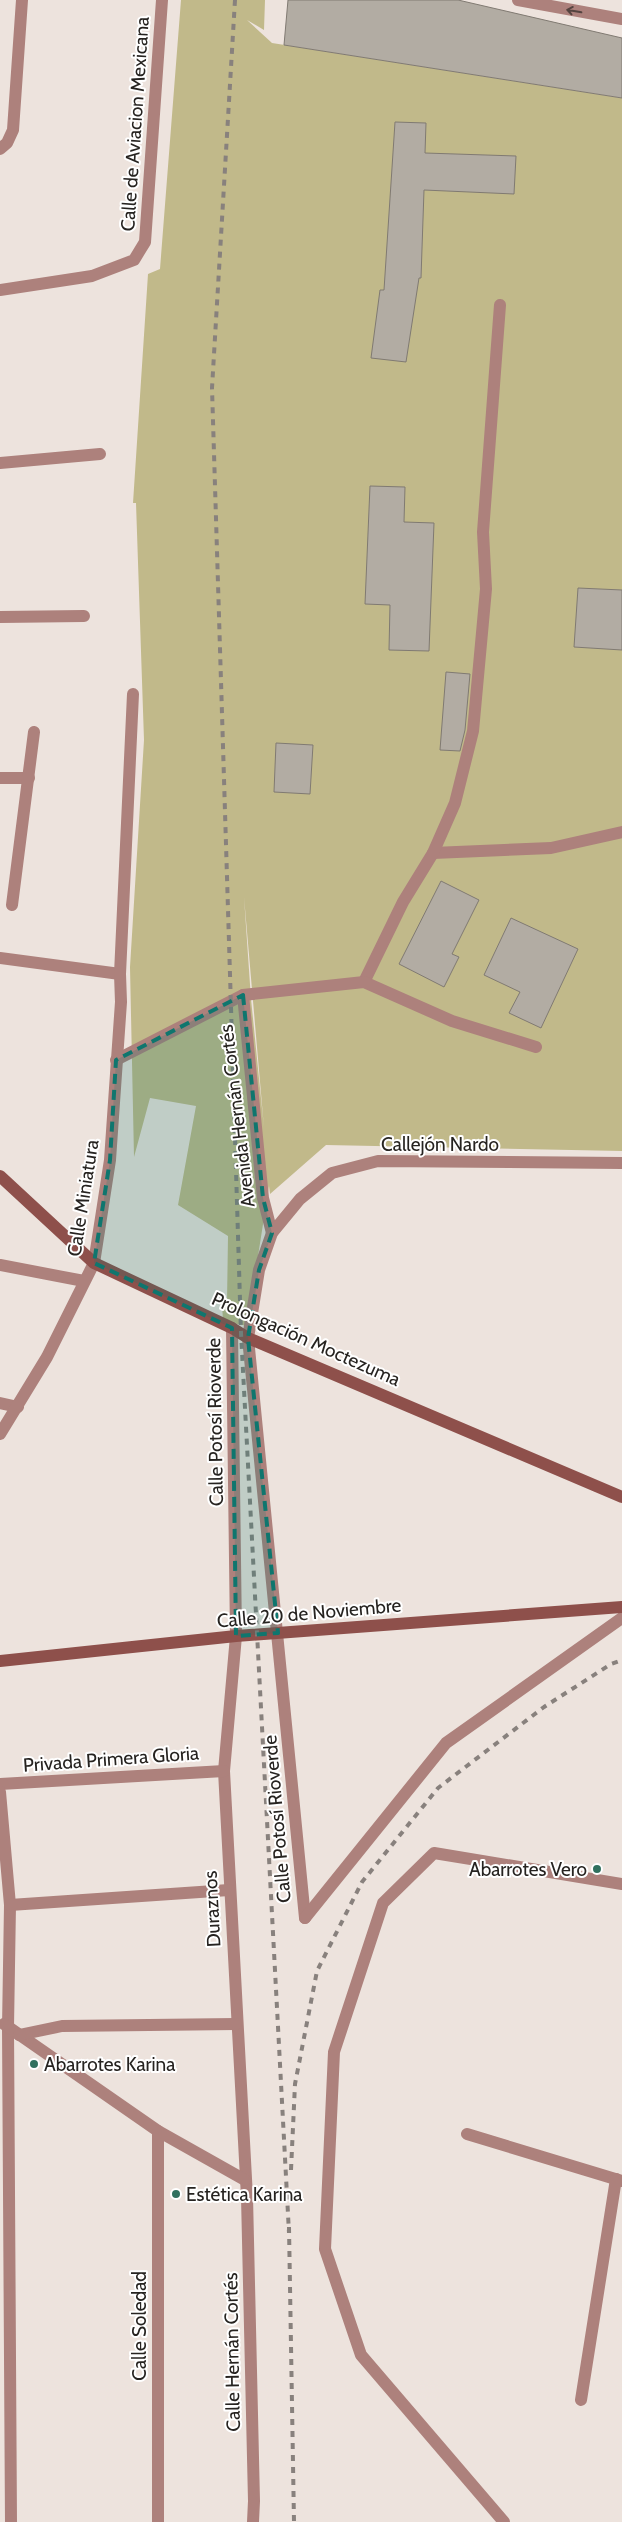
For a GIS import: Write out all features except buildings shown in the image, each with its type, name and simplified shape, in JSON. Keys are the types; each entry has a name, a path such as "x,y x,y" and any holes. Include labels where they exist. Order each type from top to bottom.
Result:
{"street":[{"path":"0,149 7,143 13,130 22,0"},
{"name":"Calle de Aviacion Mexicana","path":"0,290 92,276 134,260 145,242 162,0"},
{"path":"523,1 622,19"},
{"path":"364,982 403,902 433,852 455,803 473,731 486,589 483,532 500,305"},
{"path":"0,463 100,454"},
{"path":"0,617 84,616"},
{"name":"Calle Miniatura","path":"0,1434 47,1357 94,1263 110,1160 121,1002 120,974 133,694"},
{"path":"12,905 34,732"},
{"path":"0,778 29,778"},
{"path":"433,852 551,848 622,832"},
{"path":"0,958 120,974"},
{"path":"116,1060 243,994 364,982 452,1021 536,1047"},
{"name":"Avenida Hernán Cortés","path":"243,994 263,1198 272,1233"},
{"name":"Callejón Nardo","path":"248,1338 259,1270 272,1233 300,1199 332,1173 378,1161 622,1163"},
{"name":"Prolongación Moctezuma","path":"0,1176 94,1263 232,1328 248,1338 622,1497"},
{"path":"0,1264 84,1281"},
{"name":"Calle Potosí Rioverde","path":"232,1328 236,1636"},
{"name":"Calle Potosí Rioverde","path":"248,1338 305,1918 446,1743 622,1618"},
{"path":"0,1403 18,1407"},
{"name":"Calle 20 de Noviembre","path":"0,1661 236,1636 622,1607"},
{"name":"Duraznos","path":"236,1636 224,1771 245,2180"},
{"name":"Privada Primera Gloria","path":"0,1784 224,1771"},
{"path":"0,1792 10,1905 4,2024 11,2522"},
{"path":"504,2522 361,2355 325,2249 334,2052 383,1903 434,1853 622,1884"},
{"path":"10,1905 229,1890"},
{"path":"4,2024 158,2131 245,2180"},
{"path":"19,2035 62,2026 236,2024"},
{"name":"Calle Soledad","path":"158,2131 158,2522"},
{"path":"467,2134 619,2180 581,2400"},
{"name":"Calle Hernán Cortés","path":"245,2180 254,2491 252,2522"}],"highlighted area":[{"path":"243,995 263,1198 272,1233 259,1270 248,1338 278,1633 236,1636 232,1328 94,1263 110,1160 116,1060"}],"shaded area":[{"path":"181,0 265,0 264,30 247,20 272,43 622,98 622,1151 326,1145 270,1194 269,1186 247,1326 223,1321 222,1304 227,1302 228,1236 178,1205 196,1106 150,1098 134,1157 130,967 144,740 136,503 133,503 148,274 160,269","holes":["244,897 264,1128 251,999"]}],"railway":[{"path":"235,0 212,388 241,1333 289,2233"},
{"path":"291,2170 295,2084 317,1971 362,1882 438,1788 544,1707 611,1664 622,1660"},
{"path":"289,2227 294,2522"}],"place":[{"name":"Abarrotes Vero","path":"597,1869"},
{"name":"Abarrotes Karina","path":"34,2064"},
{"name":"Estética Karina","path":"176,2194"}]}
